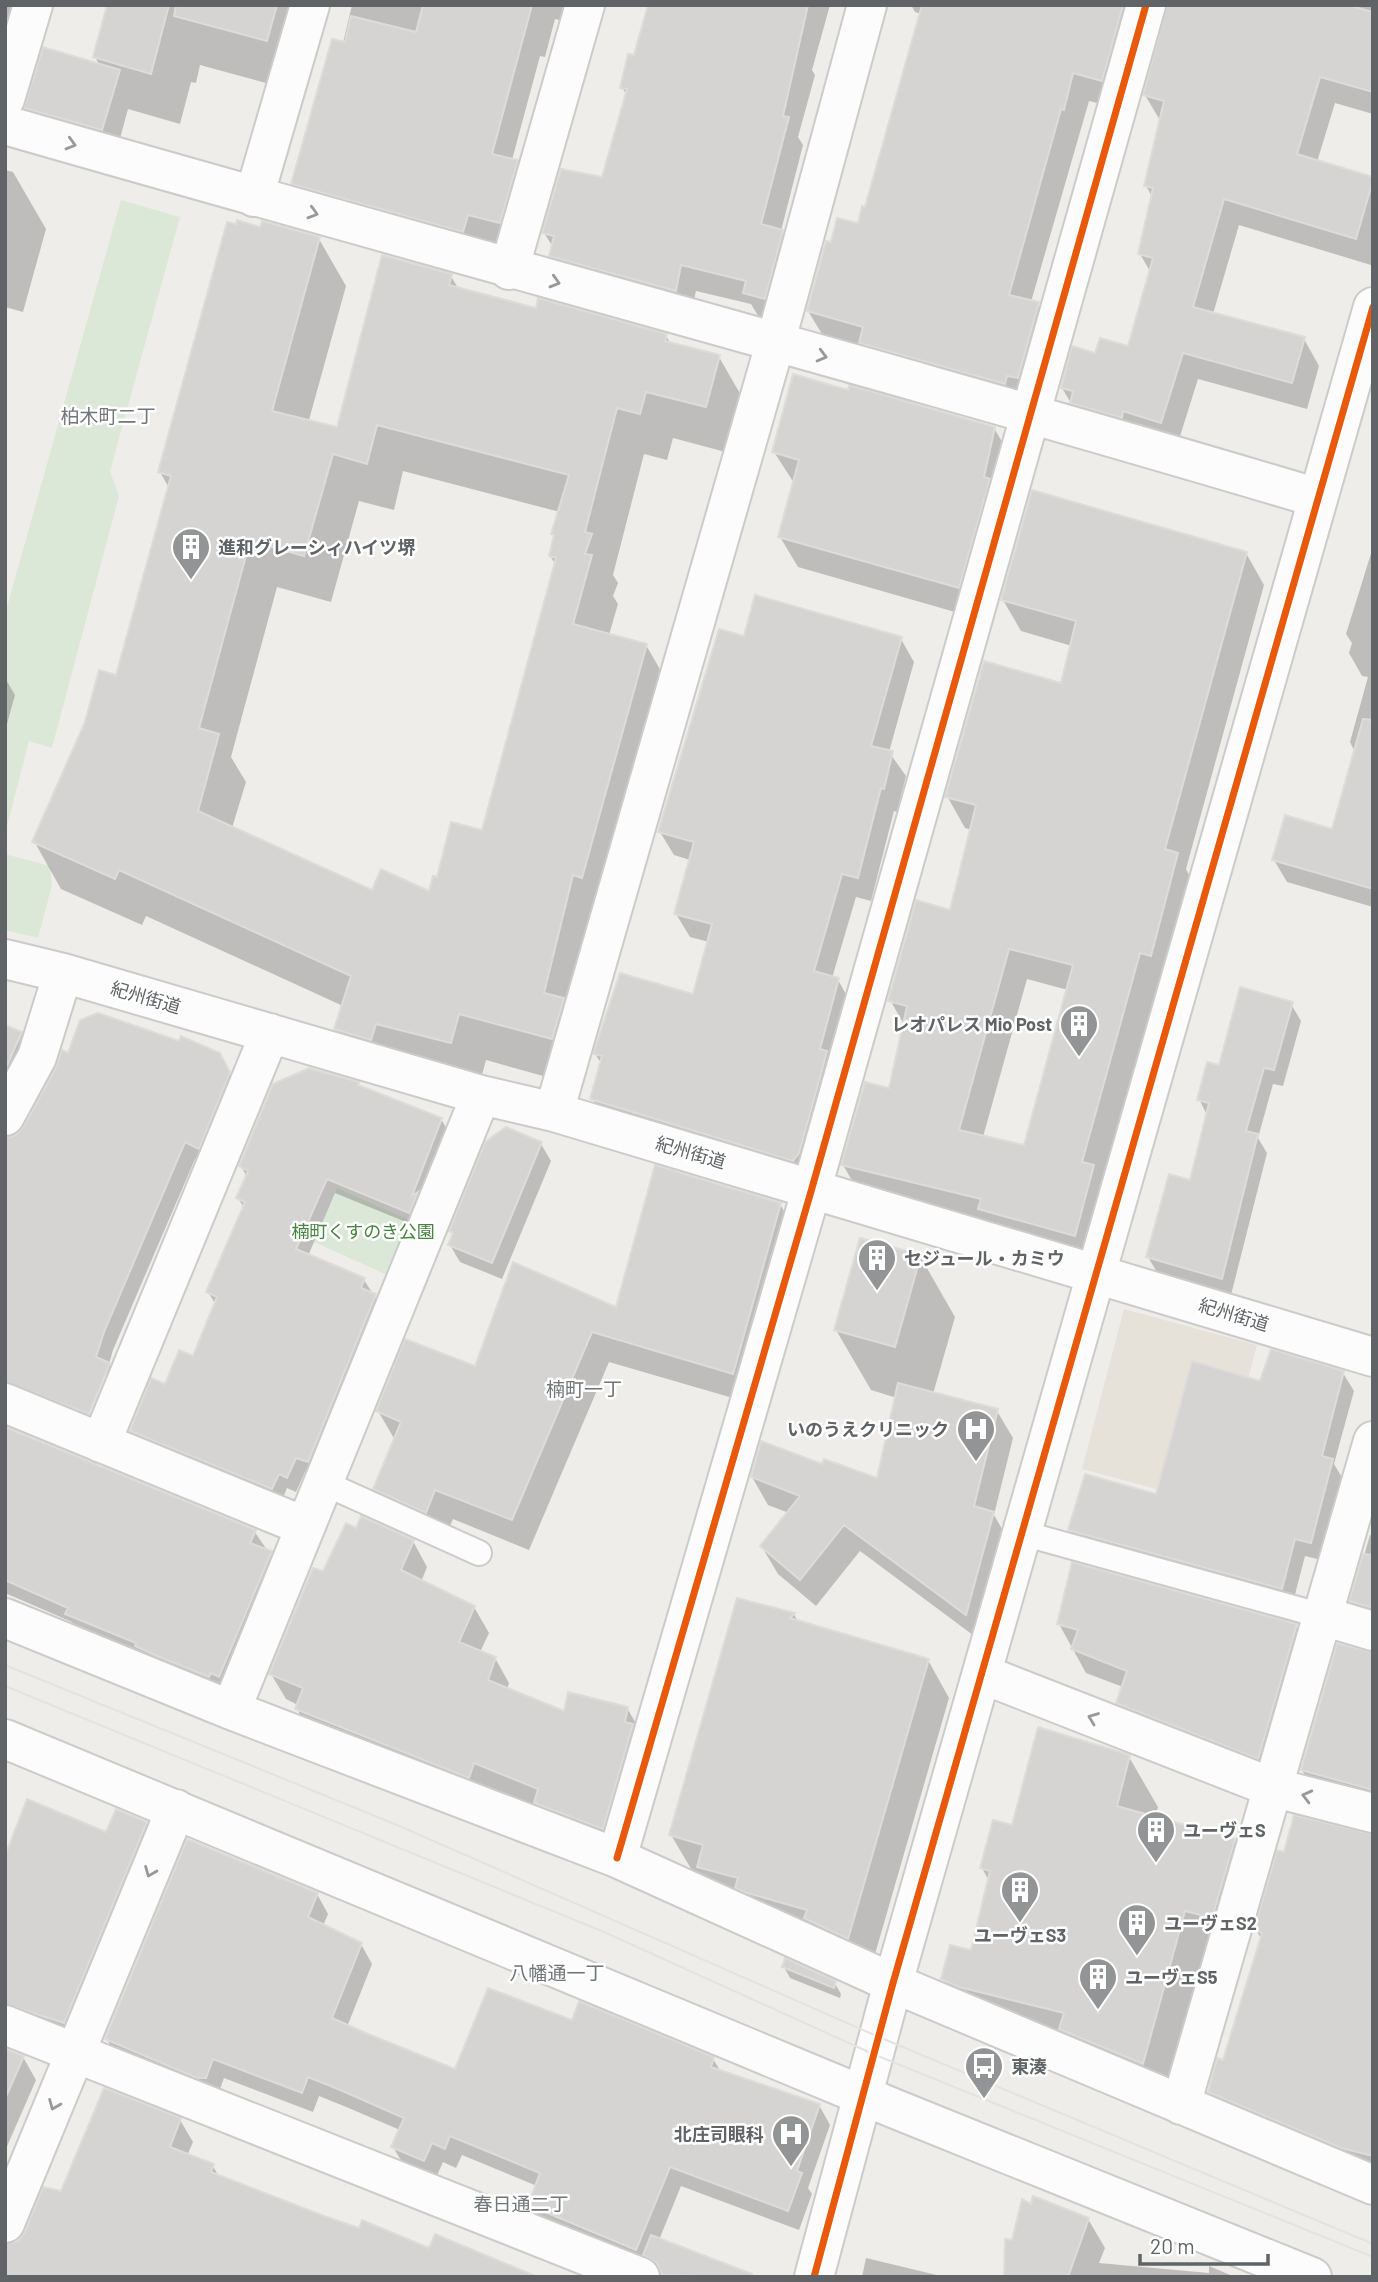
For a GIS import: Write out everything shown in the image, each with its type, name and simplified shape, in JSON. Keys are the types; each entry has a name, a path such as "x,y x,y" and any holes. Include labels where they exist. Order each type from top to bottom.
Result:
{"street":[{"path":"5,99 33,5"},
{"path":"254,197 310,5"},
{"path":"509,270 585,5"},
{"path":"554,1112 775,344 867,5"},
{"path":"617,1858 812,1188 1146,5"},
{"path":"5,125 509,270 1031,412 1318,498"},
{"path":"814,2277 892,1983 1318,498 1365,360 1373,307"},
{"name":"紀州街道","path":"5,959 63,973 481,1095 554,1112 1097,1272 1373,1357"},
{"path":"5,1116 37,1057 63,973"},
{"path":"102,1443 270,1033"},
{"path":"231,1710 481,1095"},
{"path":"5,1403 304,1526"},
{"path":"1181,2105 1373,1441"},
{"path":"1323,1616 1373,1631"},
{"path":"5,1618 231,1710 617,1858 892,1983 1373,2185"},
{"path":"982,1674 1271,1787 1373,1812"},
{"path":"5,1739 861,2094 1312,2277"},
{"path":"5,2224 176,1809"},
{"path":"5,2025 640,2277"}],"lane":[{"path":"324,1483 479,1553"},
{"path":"1022,1533 1323,1616"}],"shaded area":[{"path":"1124,1309 1257,1345 1215,1505 1082,1469"}],"green space":[{"path":"121,200 180,217 110,471 119,496 52,748 29,741 5,834 5,614"},
{"path":"5,854 50,866 52,885 38,938 5,930"},
{"name":"楠町くすのき公園","path":"337,1188 411,1221 387,1275 314,1242"}],"building":[{"path":"107,5 169,5 151,74 93,57"},
{"path":"176,5 277,5 267,41 174,16"},
{"path":"423,5 532,5 492,154 518,160 500,223 468,215 463,232 291,184 332,39 345,42 351,16 416,32"},
{"path":"648,5 808,5 783,116 789,117 761,224 783,230 765,299 743,293 746,281 681,265 676,291 549,256 554,236 542,233 561,169 602,177 627,89 620,88 628,54 634,55"},
{"path":"922,5 1123,5 1102,81 1073,73 1064,110 1061,109 1009,295 1039,302 1018,378 1007,376 1005,384 859,343 863,327 807,311 826,241 831,242 837,218 858,223 862,206 865,207"},
{"path":"1167,5 1347,5 1373,12 1373,92 1320,77 1297,154 1373,177 1373,180 1356,239 1224,199 1193,307 1305,337 1292,383 1183,353 1161,423 1123,411 1122,418 1070,403 1073,391 1061,388 1072,346 1095,353 1100,338 1128,346 1153,258 1138,254 1153,188 1144,186 1164,101 1143,95"},
{"path":"43,47 120,70 102,130 24,108"},
{"path":"237,220 260,227 262,221 320,237 272,411 337,427 382,255 452,274 449,285 536,308 538,298 667,334 665,341 720,355 706,407 646,392 640,414 617,408 585,532 592,534 585,554 592,555 573,624 647,644 582,878 573,875 544,993 564,998 552,1039 459,1014 451,1043 376,1024 371,1040 334,1029 351,976 119,870 115,879 32,842 85,722 99,670 116,675 171,476 158,472 227,222 236,224","holes":["377,425 569,475 551,534 554,535 549,556 556,558 482,830 451,822 437,877 433,876 429,891 381,869 372,890 198,811 219,734 199,728 250,541 304,556 333,454 367,464"]},
{"path":"793,374 848,390 849,385 995,427 984,477 990,479 959,588 778,537 799,460 772,452"},
{"path":"1032,490 1247,552 1165,849 1178,853 1151,956 1140,953 1082,1162 1094,1165 1075,1236 978,1209 981,1199 841,1165 865,1082 889,1088 907,1006 888,1001 916,900 950,910 976,805 945,797 984,661 1061,683 1076,621 1001,600","holes":["1009,949 1073,965 1024,1145 959,1130"]},
{"path":"755,595 902,637 871,746 893,751 884,789 881,788 858,878 842,874 814,971 839,978 820,1049 827,1051 799,1153 793,1161 590,1099 602,1056 593,1054 620,973 693,994 712,924 674,914 694,842 658,832 719,629 744,636"},
{"path":"1363,719 1373,720 1373,889 1272,860 1285,815 1332,829"},
{"path":"1240,987 1293,1002 1274,1070 1264,1068 1246,1131 1258,1134 1222,1279 1146,1257 1169,1174 1190,1180 1209,1103 1197,1100 1207,1062 1219,1065"},
{"path":"98,1013 179,1041 181,1036 220,1053 230,1072 199,1149 185,1142 104,1332 96,1357 110,1363 89,1414 5,1382 5,1138 16,1135 24,1126 56,1067 62,1050 68,1053 80,1020"},
{"path":"5,1025 22,1032 5,1070"},
{"path":"309,1068 359,1082 358,1085 442,1118 412,1196 418,1192 409,1213 327,1179 296,1249 365,1278 361,1288 376,1294 308,1462 296,1458 287,1478 279,1474 272,1489 130,1431 151,1378 165,1384 179,1350 193,1356 217,1297 206,1292 245,1202 236,1198 248,1171 239,1166 273,1084"},
{"path":"506,1127 542,1142 492,1263 448,1245 453,1233 449,1231 485,1142"},
{"path":"655,1165 781,1203 733,1374 592,1332 512,1520 435,1490 426,1513 373,1489 401,1422 376,1411 405,1339 475,1366 513,1262 616,1307"},
{"name":"セジュール・カミウ","path":"860,1238 921,1255 895,1347 834,1330"},
{"path":"1271,1349 1344,1371 1322,1456 1333,1459 1311,1543 1295,1539 1282,1589 1068,1530 1085,1474 1156,1494 1192,1361 1260,1381"},
{"path":"898,1383 998,1409 974,1506 994,1512 966,1615 844,1525 800,1580 760,1546 800,1496 751,1477 761,1441 822,1464 824,1459 877,1478"},
{"path":"5,1427 256,1530 250,1543 272,1551 219,1677 211,1673 209,1677 157,1656 135,1646 136,1643 65,1614 68,1608 5,1580"},
{"path":"361,1516 414,1540 401,1570 475,1606 459,1642 496,1657 488,1680 564,1711 568,1692 628,1707 625,1722 633,1724 603,1829 534,1803 538,1789 474,1763 469,1778 295,1709 303,1688 269,1674 313,1568 323,1571 346,1523 356,1528"},
{"path":"1363,1554 1373,1555 1373,1608 1349,1601"},
{"path":"1072,1562 1297,1624 1258,1759 1116,1703 1127,1671 1071,1649 1078,1630 1057,1624"},
{"path":"737,1598 795,1613 790,1618 929,1659 848,1939 804,1918 807,1910 744,1892 735,1888 738,1878 697,1867 703,1845 669,1835"},
{"path":"1337,1643 1373,1652 1373,1790 1301,1770"},
{"path":"1038,1727 1130,1755 1117,1806 1235,1839 1212,1918 1185,1911 1143,2064 1059,2029 1064,2013 959,1987 941,1979 950,1945 971,1950 990,1871 980,1868 993,1820 1012,1825"},
{"path":"27,1799 106,1832 116,1809 147,1822 64,2023 5,2004 5,1856"},
{"path":"1294,1815 1373,1834 1373,2156 1341,2148 1208,2092 1217,2058 1223,2060 1262,1933 1254,1930 1277,1850 1284,1852"},
{"path":"187,1839 318,1893 308,1917 362,1943 332,2018 368,2034 455,2069 488,1988 572,2020 579,2001 714,2057 711,2067 820,2104 797,2171 802,2173 788,2211 670,2167 636,2250 528,2205 540,2173 450,2136 445,2149 432,2143 424,2161 391,2147 404,2118 308,2077 302,2093 213,2059 206,2078 197,2078 105,2039"},
{"path":"785,1958 836,1981 834,1988 782,1967"},
{"path":"5,2049 24,2056 5,2099"},
{"path":"104,2088 181,2118 170,2147 214,2164 211,2172 359,2228 362,2220 429,2248 435,2234 538,2277 5,2277 5,2244 18,2241 25,2232 43,2187 61,2191"},
{"path":"1033,2196 1089,2218 1068,2277 1004,2277 1005,2239 1012,2240 1022,2199 1031,2204"},
{"path":"651,2235 752,2274 752,2277 662,2275 657,2263 643,2255"}],"tram line":[{"path":"5,1665 397,1825 879,2037 1373,2244"},
{"path":"5,1686 604,1932 873,2054 1373,2257"}],"cycle path":[{"path":"617,1858 812,1188 1146,5"},
{"path":"814,2277 893,1983 1373,307"}],"place":[{"name":"進和グレーシィハイツ堺","path":"191,581"},
{"name":"レオパレス Mio Post","path":"1079,1058"},
{"name":"セジュール・カミウ","path":"877,1292"},
{"name":"いのうえクリニック","path":"976,1463"},
{"name":"ユーヴェS","path":"1156,1864"},
{"name":"ユーヴェS3","path":"1020,1924"},
{"name":"ユーヴェS2","path":"1137,1957"},
{"name":"ユーヴェS5","path":"1098,2011"},
{"name":"東湊","path":"984,2100"},
{"name":"北庄司眼科","path":"791,2168"}],"district":[{"name":"柏木町二丁","path":"108,415"},
{"name":"楠町一丁","path":"584,1388"},
{"name":"八幡通一丁","path":"557,1972"},
{"name":"春日通二丁","path":"521,2203"}]}
